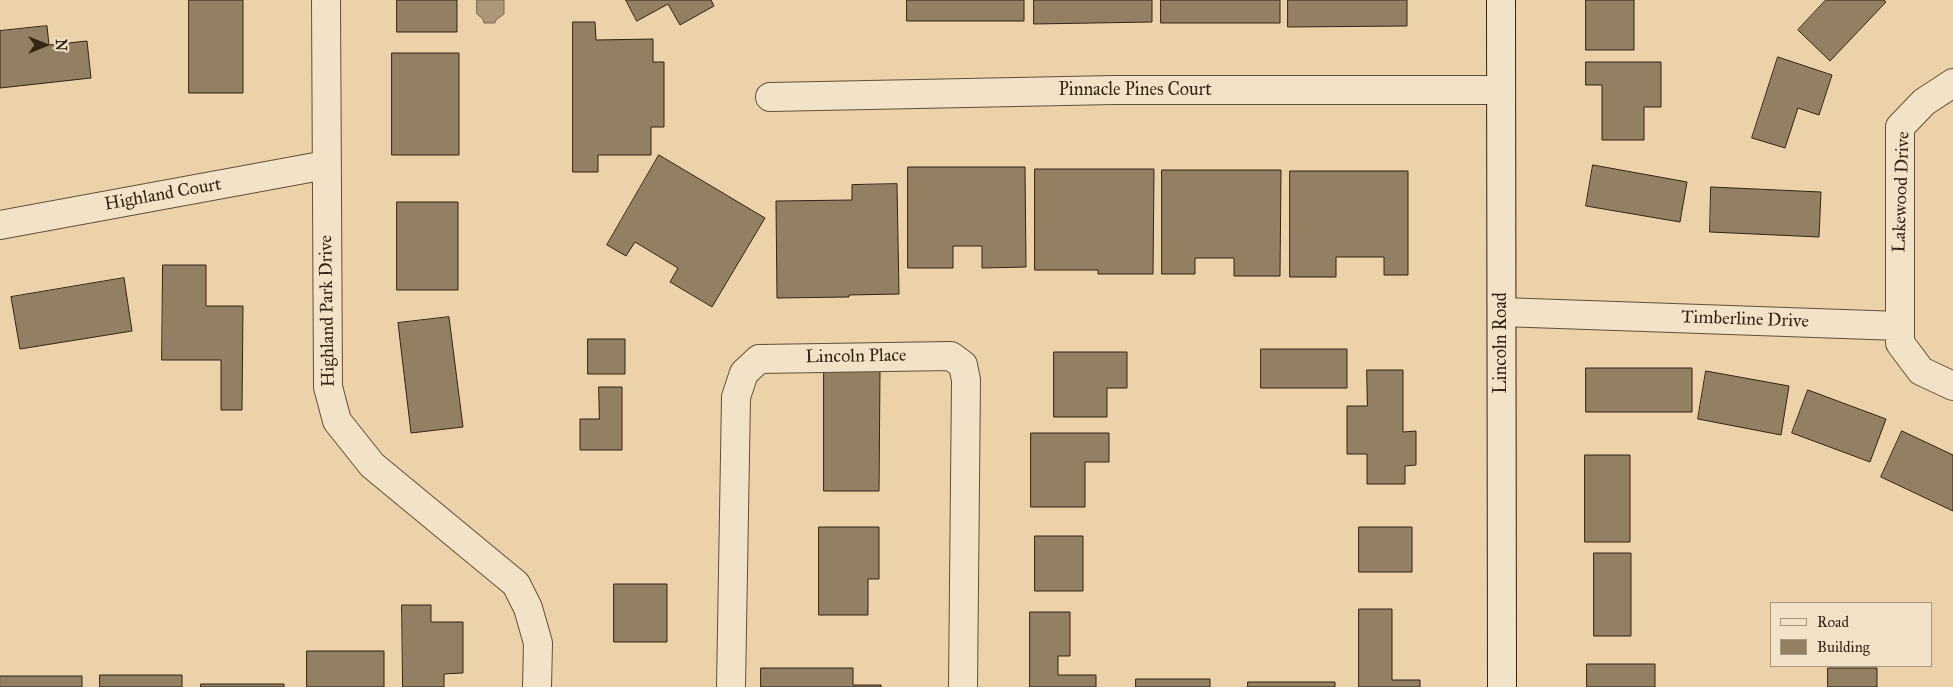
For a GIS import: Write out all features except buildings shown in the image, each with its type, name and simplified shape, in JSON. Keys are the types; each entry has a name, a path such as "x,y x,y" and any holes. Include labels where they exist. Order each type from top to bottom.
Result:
{"street":[{"name":"Highland Park Drive","path":"326,0 328,387 337,422 372,465 516,584 528,608 538,643 537,687"},
{"name":"Lincoln Road","path":"1501,0 1502,687"},
{"name":"Lakewood Drive","path":"1900,326 1900,127 1924,102 1953,83"},
{"name":"Pinnacle Pines Court","path":"770,97 1114,90 1501,90"},
{"name":"Highland Court","path":"0,225 326,165"},
{"name":"Timberline Drive","path":"1502,312 1900,326"},
{"path":"1900,326 1900,343 1921,371 1953,386"},
{"name":"Lincoln Place","path":"731,687 736,396 744,373 759,359 951,356 963,365 966,380 963,687"}],"shaded area":[{"path":"477,0 504,0 504,14 495,23 484,23 483,19 477,14"}]}
